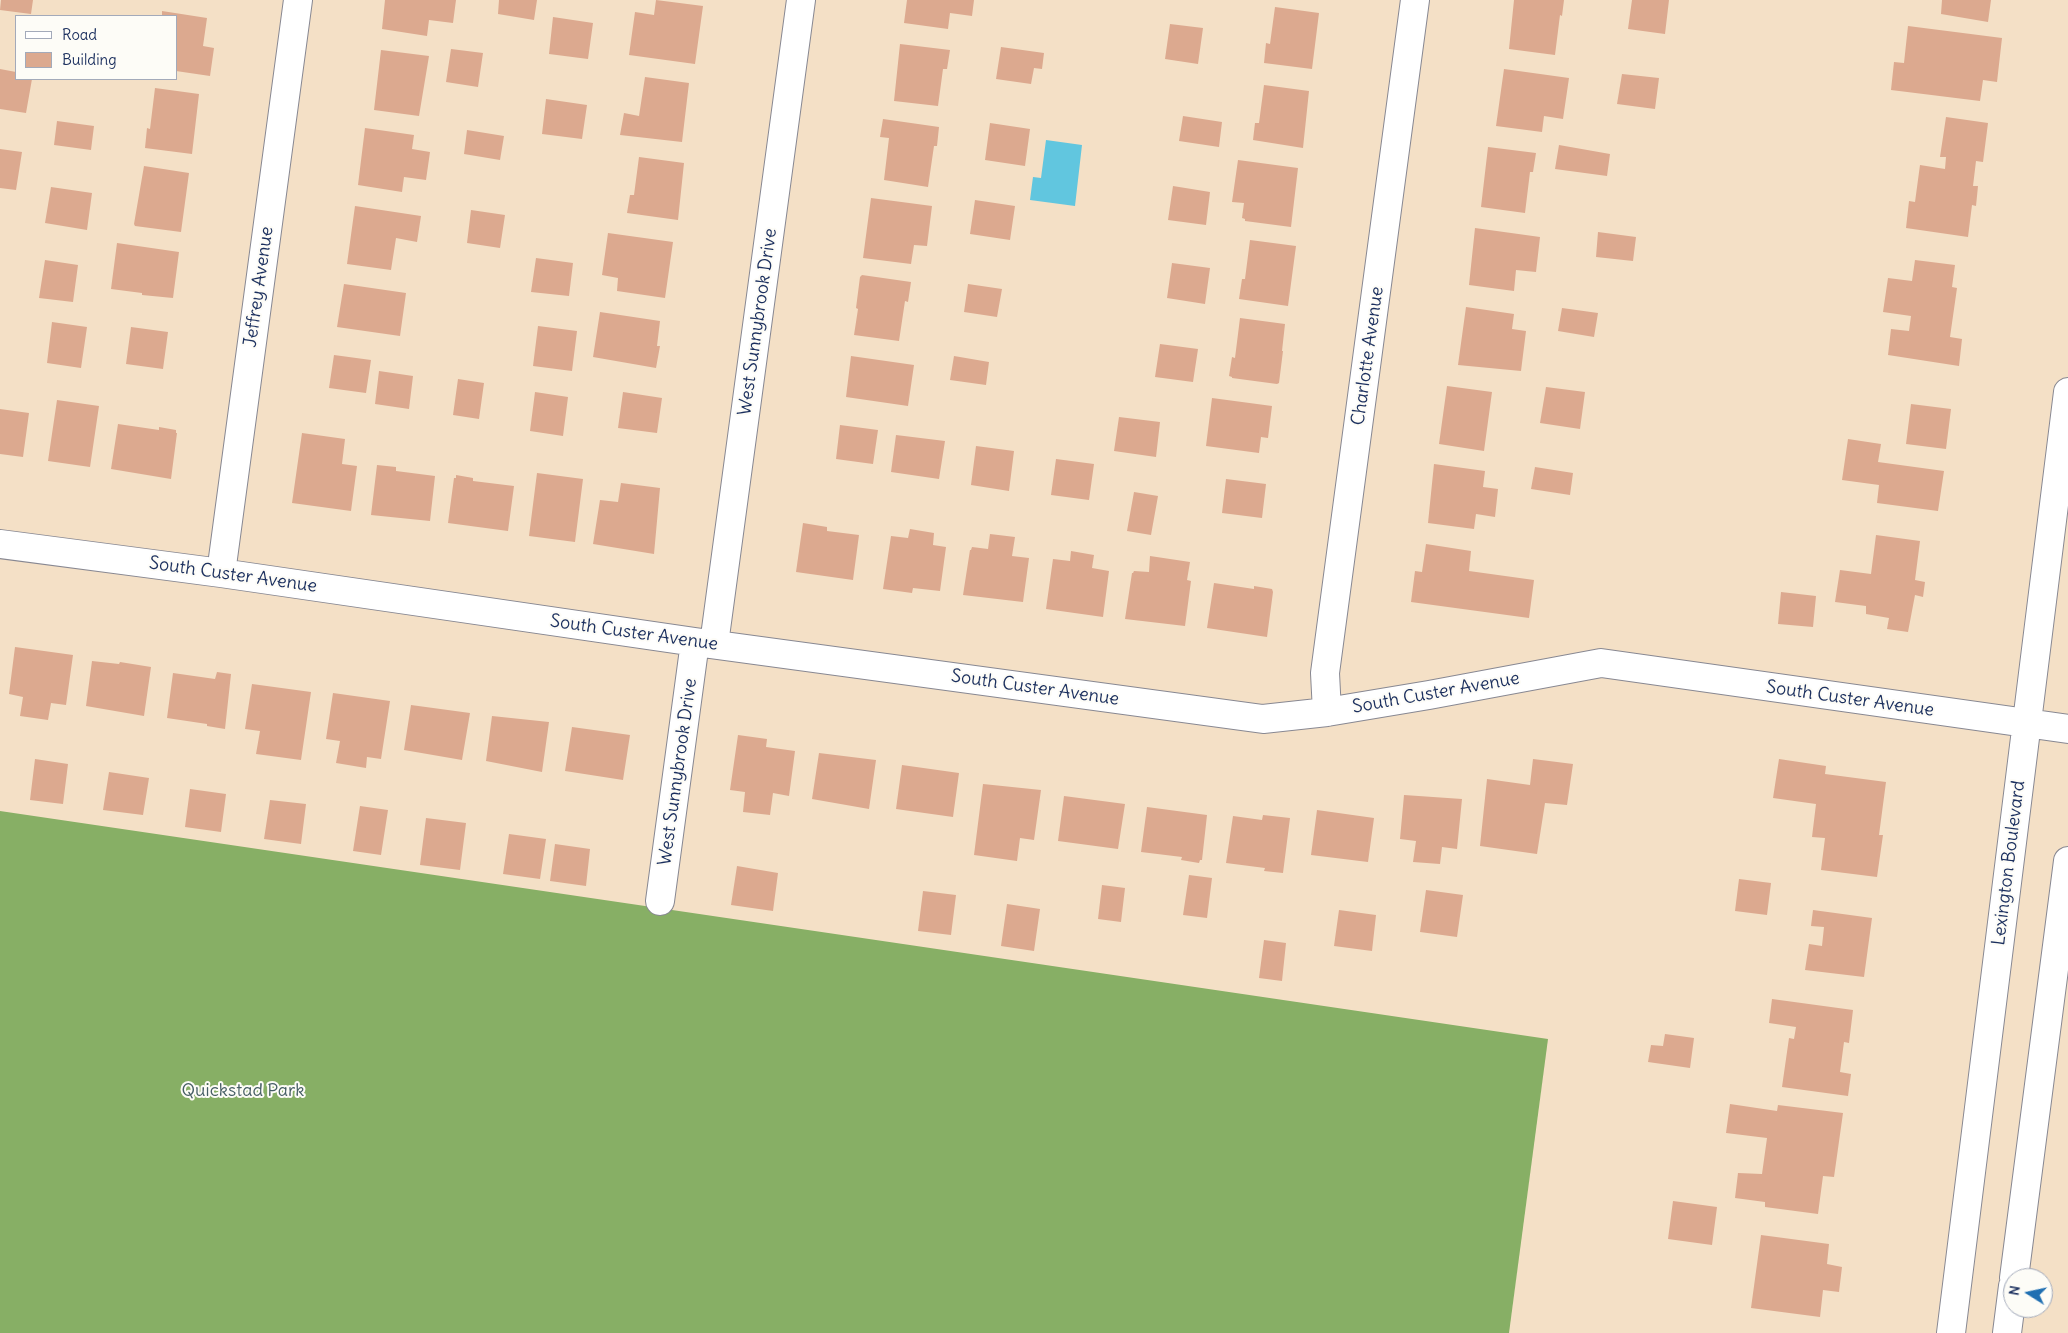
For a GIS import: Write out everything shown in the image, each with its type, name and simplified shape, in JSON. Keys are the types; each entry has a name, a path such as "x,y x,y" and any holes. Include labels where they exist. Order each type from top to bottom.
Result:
{"street":[{"name":"Jeffrey Avenue","path":"221,573 298,0"},
{"name":"West Sunnybrook Drive","path":"660,901 704,643 802,0"},
{"name":"Charlotte Avenue","path":"1327,712 1325,673 1415,0"},
{"name":"Lexington Boulevard","path":"1951,1333 2068,392"},
{"name":"South Custer Avenue","path":"0,544 221,573 704,643 1263,719 1327,712 1601,663 2068,729"},
{"path":"2015,1268 2068,861"},
{"path":"2007,1333 2009,1318"}],"green space":[{"name":"Quickstad Park","path":"0,811 1548,1039 1509,1333 0,1333"}],"water":[{"path":"1046,140 1082,145 1075,206 1030,200 1033,177 1041,178"}],"building":[{"path":"1,0 33,0 31,14 0,10"},
{"path":"385,0 456,0 453,23 429,20 427,36 382,29"},
{"path":"499,0 537,0 534,20 498,14"},
{"path":"656,0 703,6 695,64 629,55 635,12 654,15"},
{"path":"907,0 974,0 972,16 950,13 948,29 904,23"},
{"path":"1514,0 1564,0 1562,16 1560,15 1555,55 1509,49"},
{"path":"1632,0 1669,0 1665,34 1628,29"},
{"path":"1942,0 1991,0 1988,22 1941,14"},
{"path":"1275,7 1319,13 1312,69 1264,63 1266,43 1270,44"},
{"path":"162,11 207,18 203,46 214,48 210,76 178,71 178,15 162,15"},
{"path":"553,17 593,23 588,59 549,54"},
{"path":"1170,24 1203,28 1198,64 1165,59"},
{"path":"1908,26 2002,38 1997,82 1983,80 1980,101 1891,90 1894,62 1904,63"},
{"path":"900,44 950,50 947,69 943,69 938,106 894,101"},
{"path":"1001,47 1044,53 1042,69 1034,68 1031,84 996,79"},
{"path":"451,49 483,53 478,87 446,82"},
{"path":"381,50 429,56 419,116 374,110"},
{"path":"0,69 15,72 15,80 32,80 26,113 0,109"},
{"path":"1504,69 1569,78 1563,119 1544,116 1542,132 1496,126"},
{"path":"1622,74 1659,78 1655,109 1617,104"},
{"path":"645,77 689,83 682,142 620,135 624,113 639,116"},
{"path":"1264,85 1309,91 1303,148 1253,140 1255,123 1259,123"},
{"path":"155,88 199,94 192,154 145,148 147,128 150,129"},
{"path":"546,99 587,105 582,139 542,134"},
{"path":"1183,116 1222,122 1219,147 1179,141"},
{"path":"1946,117 1988,123 1983,162 1976,161 1973,186 1978,186 1976,206 1972,205 1968,237 1906,228 1909,201 1915,202 1920,165 1945,169 1946,157 1940,157"},
{"path":"883,119 939,127 928,187 884,180 889,138 880,137"},
{"path":"57,121 94,126 91,150 54,145"},
{"path":"990,123 1030,129 1025,166 985,160"},
{"path":"365,128 414,135 412,149 430,152 426,180 404,177 402,192 358,185"},
{"path":"467,130 504,136 500,160 464,154"},
{"path":"1559,145 1610,154 1607,176 1555,169"},
{"path":"1488,147 1536,153 1533,172 1530,172 1525,213 1481,207"},
{"path":"0,149 22,152 16,190 0,188"},
{"path":"639,157 684,163 678,220 627,213 630,195 634,195"},
{"path":"1238,160 1298,168 1291,227 1245,221 1242,218 1244,203 1232,202"},
{"path":"144,166 189,173 181,232 135,226"},
{"path":"1173,186 1210,192 1206,225 1168,220"},
{"path":"51,187 92,193 87,230 45,223"},
{"path":"871,198 932,206 927,246 914,245 911,264 863,258"},
{"path":"975,200 1015,206 1010,240 970,234"},
{"path":"355,206 421,216 417,242 396,238 391,270 347,264"},
{"path":"471,210 505,215 500,248 467,243"},
{"path":"1475,228 1540,237 1536,272 1516,270 1514,291 1469,285"},
{"path":"1598,232 1636,237 1633,261 1596,257"},
{"path":"608,233 673,242 665,298 617,291 618,278 602,275"},
{"path":"1250,240 1296,246 1288,306 1239,299 1242,279 1245,279"},
{"path":"117,243 179,252 173,298 111,289"},
{"path":"536,258 573,263 569,296 531,292"},
{"path":"45,260 78,265 73,302 39,298"},
{"path":"1915,260 1955,265 1952,287 1957,288 1950,337 1962,339 1959,366 1888,355 1891,329 1909,331 1911,316 1883,312 1888,278 1912,281"},
{"path":"1172,263 1210,268 1205,304 1167,298"},
{"path":"862,275 911,282 908,302 905,301 899,341 854,335 860,277"},
{"path":"344,284 406,293 400,336 337,327"},
{"path":"968,284 1002,289 997,317 964,312"},
{"path":"1466,307 1514,314 1512,329 1526,331 1521,371 1458,365"},
{"path":"1562,308 1598,313 1594,337 1558,331"},
{"path":"600,312 660,321 657,346 660,346 656,368 593,357"},
{"path":"1240,318 1285,324 1279,383 1232,378 1229,376 1232,357 1235,358"},
{"path":"52,322 87,327 81,368 47,363"},
{"path":"538,326 577,331 572,371 533,366"},
{"path":"131,327 168,332 163,369 126,364"},
{"path":"1160,344 1198,349 1193,382 1155,377"},
{"path":"334,355 371,360 366,393 329,388"},
{"path":"851,356 914,365 908,406 846,397"},
{"path":"954,356 989,362 986,385 950,380"},
{"path":"379,371 413,376 409,409 375,404"},
{"path":"458,379 484,383 479,419 453,415"},
{"path":"1447,386 1492,392 1484,451 1439,444"},
{"path":"1546,387 1585,392 1580,429 1540,423"},
{"path":"535,392 568,397 563,436 530,431"},
{"path":"623,392 662,398 657,433 618,428"},
{"path":"1212,398 1272,406 1268,438 1261,437 1259,453 1206,446"},
{"path":"57,400 99,406 90,467 48,461"},
{"path":"1911,404 1951,409 1946,449 1906,444"},
{"path":"0,409 29,413 23,457 0,454"},
{"path":"1119,417 1160,422 1156,457 1114,451"},
{"path":"118,424 159,430 159,427 176,430 171,479 111,469"},
{"path":"840,425 878,430 873,464 836,459"},
{"path":"302,433 345,439 342,464 357,466 351,511 292,503"},
{"path":"896,435 945,441 939,479 891,472"},
{"path":"1848,439 1881,444 1878,462 1944,471 1938,511 1877,503 1879,485 1842,480"},
{"path":"976,446 1014,451 1009,491 971,485"},
{"path":"1056,459 1094,464 1089,500 1051,495"},
{"path":"1434,464 1485,471 1483,487 1498,489 1495,517 1476,514 1474,529 1428,523"},
{"path":"377,465 396,467 396,471 435,476 430,521 371,515"},
{"path":"1535,467 1573,473 1570,495 1531,489"},
{"path":"537,473 583,479 575,542 529,536"},
{"path":"456,475 473,478 473,481 514,486 508,531 448,523"},
{"path":"1226,479 1266,484 1262,518 1222,513"},
{"path":"621,483 660,488 654,554 593,544 600,500 618,502"},
{"path":"1134,492 1158,496 1151,535 1127,531"},
{"path":"803,523 827,527 827,531 859,535 853,580 796,572"},
{"path":"910,529 934,533 933,545 946,547 940,591 913,588 912,593 883,589 891,536 908,538"},
{"path":"990,534 1015,537 1012,556 1029,558 1023,602 963,595 970,550 972,547 988,549"},
{"path":"1876,535 1920,541 1915,580 1925,582 1923,597 1915,595 1908,632 1887,629 1889,618 1866,614 1866,606 1835,602 1840,570 1871,574"},
{"path":"1426,544 1471,551 1469,571 1534,580 1529,618 1411,602 1415,571 1422,572"},
{"path":"1071,551 1094,555 1092,568 1109,571 1103,617 1046,609 1053,559 1070,561"},
{"path":"1150,556 1190,562 1187,580 1191,581 1185,626 1125,619 1132,573 1134,571 1149,572"},
{"path":"1214,583 1254,589 1254,586 1272,589 1267,637 1207,628"},
{"path":"1781,592 1816,596 1813,627 1778,624"},
{"path":"15,647 73,655 66,705 51,703 48,720 20,716 23,697 9,694"},
{"path":"92,661 119,664 120,662 151,667 144,716 86,706"},
{"path":"217,672 231,674 225,729 207,726 207,724 167,718 173,673 215,679"},
{"path":"252,684 311,692 301,760 256,754 260,731 245,729"},
{"path":"333,693 390,701 381,759 367,757 366,768 336,763 340,741 326,739"},
{"path":"411,705 470,713 462,760 404,750"},
{"path":"492,716 549,722 542,772 486,761"},
{"path":"572,727 630,735 623,780 565,771"},
{"path":"738,735 767,739 766,747 795,751 789,796 773,793 770,815 743,812 745,792 730,790"},
{"path":"819,753 876,760 869,809 812,799"},
{"path":"35,759 68,764 63,804 30,800"},
{"path":"1533,759 1573,764 1567,805 1545,803 1537,854 1480,846 1487,779 1530,785"},
{"path":"1779,759 1826,766 1825,774 1886,782 1879,835 1883,835 1877,877 1821,870 1825,838 1812,837 1816,804 1773,798"},
{"path":"902,765 959,773 953,817 896,809"},
{"path":"109,772 149,778 143,815 103,810"},
{"path":"983,784 1041,790 1034,840 1020,838 1017,861 974,855"},
{"path":"190,789 226,794 221,832 185,827"},
{"path":"1404,795 1462,799 1457,849 1442,847 1440,864 1413,862 1416,841 1400,839"},
{"path":"1064,796 1125,804 1118,849 1058,841"},
{"path":"270,800 306,804 301,844 264,839"},
{"path":"360,806 388,810 381,855 353,851"},
{"path":"1147,807 1207,815 1202,860 1199,863 1181,860 1182,857 1141,852"},
{"path":"1317,810 1374,818 1368,862 1311,855"},
{"path":"1263,815 1290,818 1283,873 1264,871 1265,868 1226,863 1233,816 1262,820"},
{"path":"426,818 466,823 460,870 420,865"},
{"path":"509,834 546,839 540,879 503,874"},
{"path":"555,844 590,849 586,886 550,881"},
{"path":"737,866 778,873 773,911 731,905"},
{"path":"1189,875 1212,878 1207,918 1183,915"},
{"path":"1739,879 1771,883 1767,915 1735,911"},
{"path":"1102,885 1125,888 1121,922 1098,919"},
{"path":"1426,890 1463,895 1457,937 1420,932"},
{"path":"923,891 956,895 951,935 918,931"},
{"path":"1007,904 1040,909 1034,951 1001,946"},
{"path":"1339,910 1376,915 1372,951 1334,946"},
{"path":"1813,910 1872,918 1864,977 1805,970 1809,944 1822,946 1824,927 1811,926"},
{"path":"1264,940 1286,943 1282,981 1259,978"},
{"path":"1772,999 1853,1010 1849,1043 1844,1042 1840,1072 1851,1074 1848,1096 1782,1087 1789,1038 1794,1039 1796,1027 1769,1023"},
{"path":"1665,1034 1694,1038 1690,1068 1648,1062 1651,1045 1663,1046"},
{"path":"1730,1104 1777,1111 1778,1105 1843,1113 1834,1177 1823,1176 1818,1214 1765,1207 1765,1202 1735,1198 1738,1173 1762,1174 1767,1138 1726,1133"},
{"path":"1673,1201 1717,1207 1712,1245 1668,1239"},
{"path":"1761,1235 1829,1244 1827,1264 1842,1267 1839,1292 1823,1290 1820,1317 1751,1308"}]}
